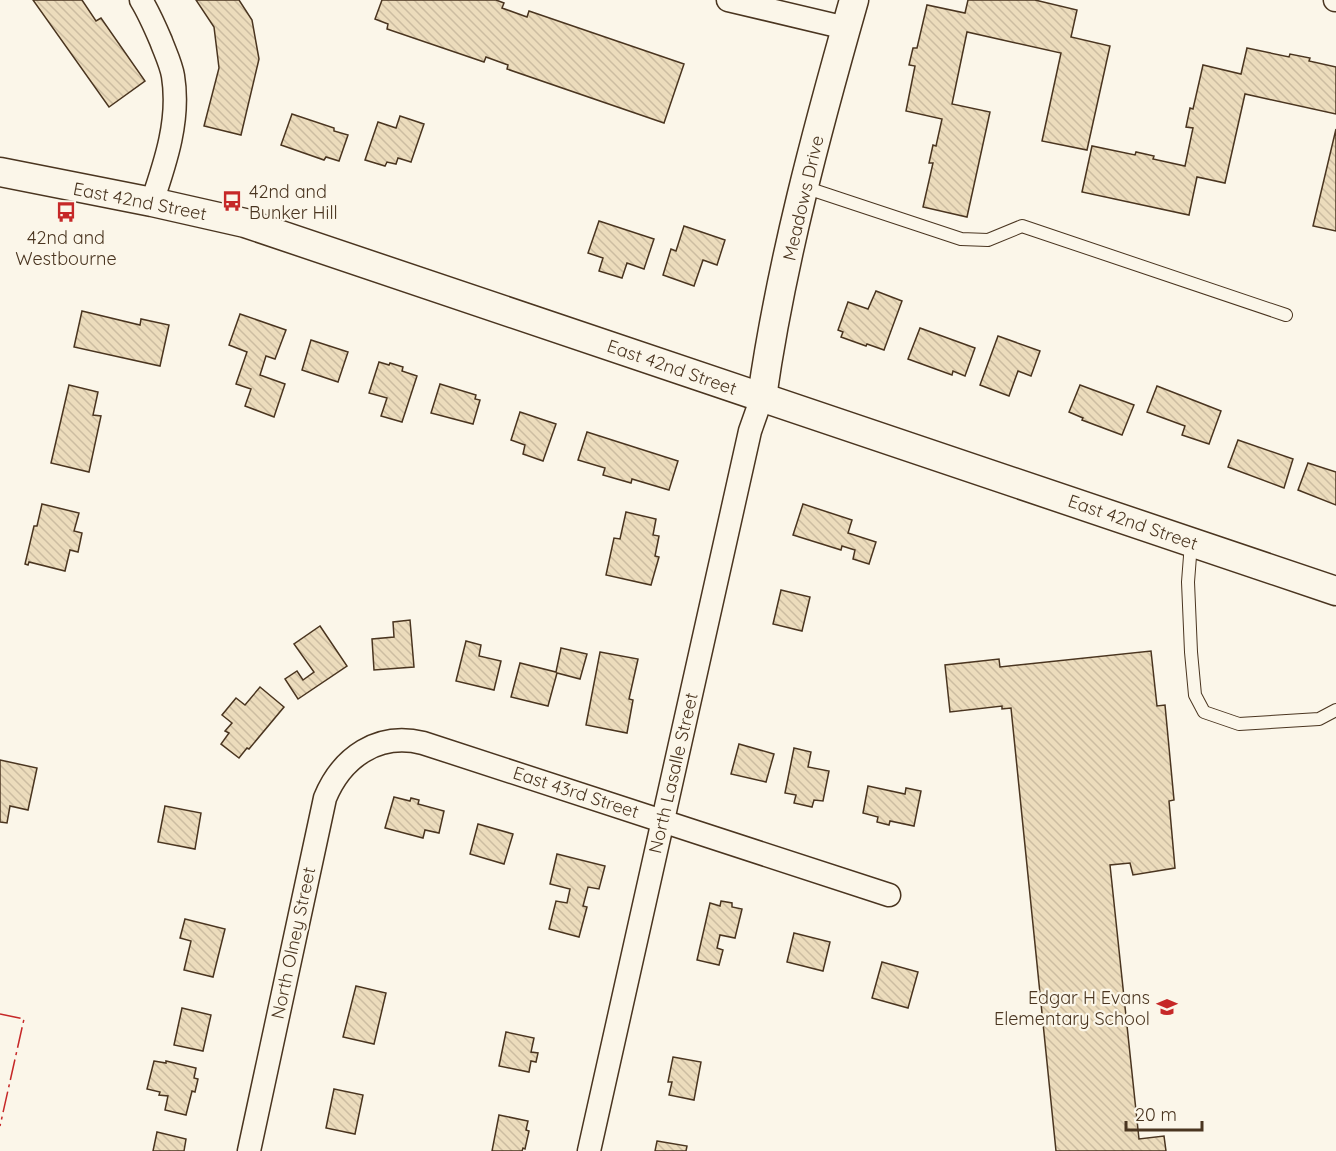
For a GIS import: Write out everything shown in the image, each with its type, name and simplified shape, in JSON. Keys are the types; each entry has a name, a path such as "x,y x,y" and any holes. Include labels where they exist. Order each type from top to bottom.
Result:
{"street":[{"path":"141,0 169,63 174,86 173,123 169,148 152,202"},
{"path":"728,0 846,28"},
{"name":"Meadows Drive","path":"762,397 767,357 804,187 854,0"},
{"name":"East 42nd Street","path":"0,172 245,223 1336,591"},
{"name":"North Lasalle Street","path":"589,1151 750,432 762,397"},
{"name":"East 43rd Street","path":"364,750 390,741 417,741 889,895"},
{"name":"North Olney Street","path":"249,1151 325,798 334,778 348,762 364,750"}],"lane":[{"path":"804,187 961,239 988,240 1022,226 1286,315"},
{"path":"1191,542 1188,582 1191,652 1195,695 1204,712 1239,724 1319,719 1336,710"}],"building":[{"path":"33,0 82,0 96,21 101,18 145,81 109,107"},
{"path":"196,0 239,0 252,20 259,59 241,135 204,126 219,68 214,27"},
{"path":"382,0 496,0 504,3 502,8 527,17 529,11 684,64 664,123 507,69 508,65 486,57 484,62 387,29 388,24 375,19"},
{"path":"968,0 1035,0 1077,10 1071,37 1110,46 1087,150 1042,141 1061,53 967,32 952,104 990,112 967,217 923,207 933,163 929,163 933,145 936,146 942,119 906,111 915,66 909,65 913,48 917,48 927,5 965,13"},
{"path":"1247,48 1289,57 1290,54 1310,58 1309,61 1336,67 1336,114 1245,94 1225,183 1197,177 1189,215 1082,192 1092,146 1135,155 1136,152 1154,156 1153,159 1185,166 1193,128 1186,127 1190,108 1193,109 1203,65 1241,74"},
{"path":"292,114 348,135 339,161 326,157 324,160 281,145"},
{"path":"400,116 424,124 411,162 398,158 396,164 387,162 385,166 365,160 378,122 396,128"},
{"path":"1336,129 1336,231 1313,226"},
{"path":"599,221 654,239 644,269 627,263 622,278 599,271 603,258 588,253"},
{"path":"684,226 725,240 717,265 703,260 694,286 663,275 671,249 676,251"},
{"path":"876,291 902,301 884,350 841,337 843,332 838,330 848,302 868,309"},
{"path":"82,311 140,325 141,319 169,325 160,366 74,347"},
{"path":"240,314 286,330 275,359 266,356 260,375 285,384 274,417 245,406 251,389 236,384 247,352 229,345"},
{"path":"920,328 975,348 965,376 953,371 952,375 908,359"},
{"path":"998,336 1040,351 1031,376 1018,371 1009,396 980,385"},
{"path":"311,340 348,352 338,382 302,370"},
{"path":"379,362 403,367 402,371 417,376 402,422 381,416 387,398 369,393"},
{"path":"440,384 476,395 475,399 480,400 473,424 431,413"},
{"path":"69,385 98,392 93,415 101,416 89,472 51,463"},
{"path":"1080,385 1134,405 1122,435 1082,420 1083,418 1069,412"},
{"path":"1157,386 1221,411 1209,444 1182,435 1185,426 1147,412"},
{"path":"520,412 556,424 543,461 523,454 525,445 511,440"},
{"path":"587,432 678,461 669,490 632,479 631,483 603,475 605,468 578,460"},
{"path":"1238,440 1293,459 1284,488 1228,467"},
{"path":"1308,463 1336,472 1336,505 1298,490"},
{"path":"42,504 79,513 74,531 82,533 78,552 70,550 65,571 29,562 28,565 25,564"},
{"path":"803,504 852,520 848,533 876,542 869,564 853,559 855,550 842,546 841,550 793,535"},
{"path":"626,512 656,519 653,535 659,536 655,556 659,557 651,585 606,575 614,538 620,539"},
{"path":"781,590 810,597 802,631 773,624"},
{"path":"410,620 414,667 374,670 372,639 394,637 393,622"},
{"path":"320,626 347,666 298,699 285,679 297,671 303,680 314,672 294,644"},
{"path":"466,641 481,645 479,656 501,661 494,690 456,681"},
{"path":"561,648 587,654 580,679 557,673 548,706 511,697 520,663 556,672"},
{"path":"1151,651 1157,706 1165,705 1174,800 1169,801 1175,868 1133,875 1130,863 1110,865 1139,1139 1164,1136 1166,1151 1056,1151 1011,708 1002,709 1002,706 950,712 945,665 999,659 1000,667"},
{"path":"600,652 638,659 629,699 633,700 627,733 586,725"},
{"path":"260,687 284,707 239,758 221,744 229,733 225,731 232,723 222,715 236,698 245,705"},
{"path":"739,744 774,754 766,782 731,774"},
{"path":"794,748 811,752 808,767 829,771 823,801 814,800 812,807 794,803 796,795 785,793"},
{"path":"0,760 37,768 28,810 10,806 7,823 0,822"},
{"path":"868,786 905,794 906,788 921,791 914,826 890,821 889,825 877,822 878,817 863,813"},
{"path":"394,797 410,801 411,798 419,800 418,804 444,811 439,833 425,830 423,838 385,828"},
{"path":"165,806 201,813 195,849 158,842"},
{"path":"478,824 513,834 504,864 470,854"},
{"path":"557,854 605,866 599,889 588,887 583,906 587,907 579,937 549,929 556,901 567,903 570,889 550,884"},
{"path":"721,901 732,903 732,907 742,909 735,938 720,935 717,948 723,950 719,965 697,960 710,903 720,906"},
{"path":"185,919 225,929 213,977 184,970 191,941 180,938"},
{"path":"794,933 830,942 823,971 787,962"},
{"path":"882,962 918,972 908,1008 872,998"},
{"path":"356,986 386,993 374,1044 343,1037"},
{"path":"182,1008 211,1015 203,1051 174,1045"},
{"path":"506,1032 534,1038 531,1052 538,1053 536,1062 531,1061 529,1072 499,1066"},
{"path":"673,1057 701,1062 694,1100 669,1095 672,1082 668,1082"},
{"path":"154,1061 166,1063 166,1061 196,1068 194,1078 198,1079 195,1092 192,1091 186,1115 165,1110 168,1096 159,1095 160,1092 147,1089"},
{"path":"334,1089 363,1095 355,1134 326,1128"},
{"path":"499,1115 528,1121 526,1130 529,1131 525,1149 523,1148 522,1151 492,1151"},
{"path":"157,1132 186,1139 184,1151 153,1151"},
{"path":"657,1141 687,1146 686,1151 655,1151"}],"power":[{"path":"0,1014 24,1019 0,1126"}],"place":[{"name":"42nd and Bunker Hill","path":"232,201"},
{"name":"42nd and Westbourne","path":"66,212"},
{"name":"Edgar H Evans Elementary School","path":"1167,1007"}]}
